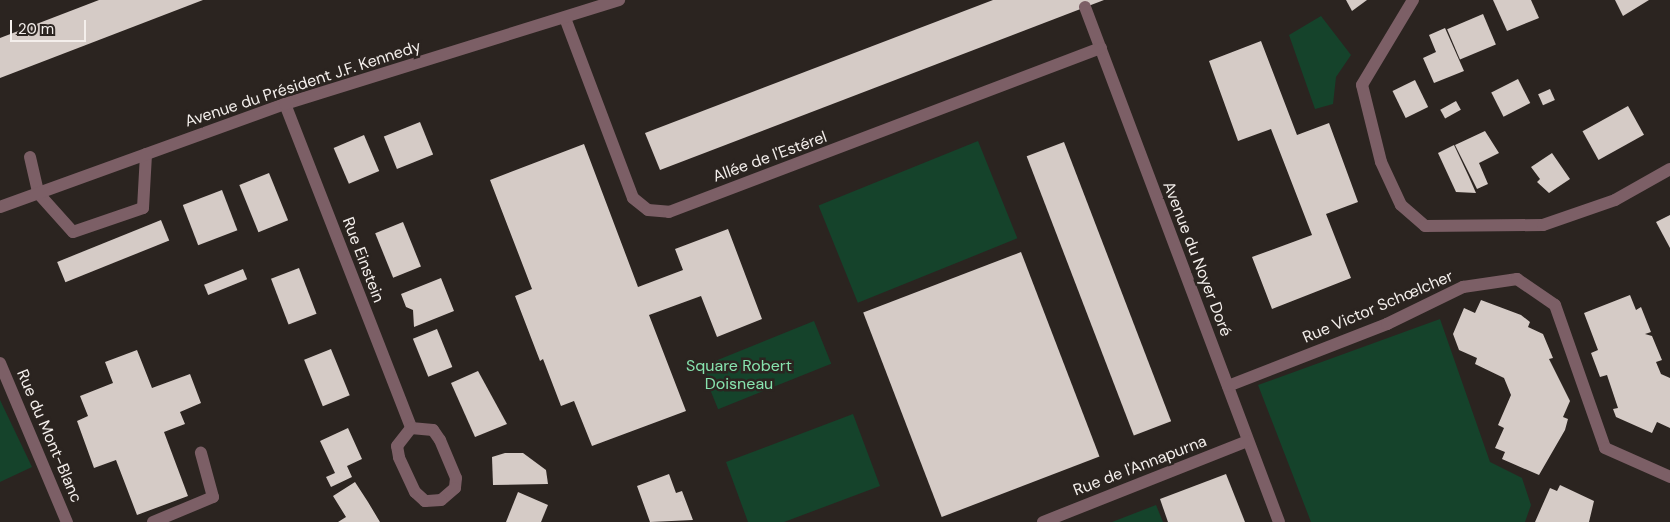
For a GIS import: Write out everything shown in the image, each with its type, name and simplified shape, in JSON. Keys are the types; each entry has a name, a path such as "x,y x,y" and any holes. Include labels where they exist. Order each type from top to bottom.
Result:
{"street":[{"name":"Avenue du Président J.F. Kennedy","path":"0,207 285,104 619,0"},
{"path":"1412,0 1362,85 1381,162 1401,205 1425,226 1543,225 1615,200 1670,169"},
{"name":"Avenue du Noyer Doré","path":"1085,7 1279,522"},
{"name":"Allée de l'Estérel","path":"565,18 633,198 648,210 668,212 1101,48"},
{"name":"Rue Einstein","path":"285,104 411,428"},
{"path":"30,157 38,193 73,232 143,208 146,154"},
{"name":"Rue Victor Schœlcher","path":"1228,386 1387,324 1463,287 1517,279 1555,305 1605,448 1670,477"},
{"name":"Rue du Mont-Blanc","path":"0,363 67,522"},
{"path":"411,428 432,430 440,440 456,478 455,488 441,500 425,501 415,492 398,457 397,446 411,428"},
{"name":"Rue de l'Annapurna","path":"1043,522 1248,441"},
{"path":"153,522 213,497 201,453"}],"green space":[{"path":"1321,16 1351,55 1336,77 1333,104 1315,109 1289,35"},
{"path":"978,141 1017,238 858,303 819,205"},
{"path":"1440,319 1490,462 1522,478 1531,505 1525,522 1311,522 1258,385"},
{"name":"Square Robert Doisneau","path":"814,321 831,364 718,409 701,367"},
{"path":"0,400 32,467 0,482"},
{"path":"853,414 880,486 784,522 748,522 726,462"},
{"path":"1156,505 1163,522 1112,522"}],"building":[{"path":"99,0 203,0 0,78 0,38"},
{"path":"993,0 1104,0 660,170 645,133"},
{"path":"1346,0 1367,0 1352,11"},
{"path":"1493,0 1531,0 1539,18 1507,31"},
{"path":"1615,0 1649,0 1623,16"},
{"path":"1483,14 1496,44 1460,60 1447,29"},
{"path":"1445,28 1464,71 1434,83 1423,58 1436,52 1429,35"},
{"path":"1261,41 1297,135 1329,123 1358,202 1326,214 1351,278 1272,309 1252,257 1312,235 1271,129 1238,141 1209,61"},
{"path":"1518,79 1530,103 1504,117 1491,93"},
{"path":"1415,80 1428,107 1406,118 1393,91"},
{"path":"1550,89 1555,100 1543,105 1538,94"},
{"path":"1456,101 1461,110 1445,118 1440,110"},
{"path":"1628,106 1644,135 1599,160 1583,131"},
{"path":"420,122 433,154 397,169 384,137"},
{"path":"1485,131 1499,153 1479,163 1488,184 1477,189 1455,145"},
{"path":"364,135 379,171 349,184 334,148"},
{"path":"1064,142 1171,421 1134,435 1027,156"},
{"path":"584,144 638,287 683,270 675,249 728,229 762,319 717,337 701,296 649,315 686,411 592,446 574,401 561,406 543,359 540,361 515,296 532,289 490,180"},
{"path":"1454,145 1476,193 1456,192 1438,153"},
{"path":"1552,153 1570,179 1549,193 1537,182 1540,179 1531,167"},
{"path":"269,173 288,220 258,232 239,185"},
{"path":"222,190 237,230 198,245 183,205"},
{"path":"1670,215 1670,248 1656,222"},
{"path":"161,220 169,240 65,282 57,262"},
{"path":"403,222 421,267 393,278 375,233"},
{"path":"1021,252 1099,456 942,517 863,313"},
{"path":"299,268 317,314 289,324 271,279"},
{"path":"243,269 247,279 208,295 204,285"},
{"path":"441,278 454,311 414,327 413,310 406,307 401,294"},
{"path":"1630,295 1636,310 1641,307 1651,332 1645,334 1652,336 1662,360 1656,362 1661,374 1670,378 1670,428 1657,422 1652,433 1616,417 1613,409 1618,408 1607,375 1600,377 1591,353 1598,350 1584,313"},
{"path":"1481,300 1521,315 1530,322 1528,327 1543,334 1553,358 1549,359 1570,401 1563,417 1568,419 1565,430 1539,475 1502,459 1505,452 1495,448 1504,428 1498,425 1511,395 1504,378 1475,364 1477,358 1459,350 1453,334 1464,308 1475,313"},
{"path":"437,329 452,367 428,377 413,339"},
{"path":"331,349 350,395 323,406 304,360"},
{"path":"137,350 152,388 190,374 201,403 180,412 185,424 164,432 188,496 137,515 116,460 94,468 77,421 88,416 80,396 113,383 105,362"},
{"path":"478,371 507,424 475,437 451,383"},
{"path":"348,428 362,459 347,466 352,477 331,487 326,477 335,473 320,441"},
{"path":"505,453 523,453 546,470 548,484 493,485 492,457"},
{"path":"669,474 676,493 682,491 693,520 650,522 637,486"},
{"path":"1226,474 1245,522 1168,522 1160,499"},
{"path":"355,482 380,522 338,522 346,517 333,496"},
{"path":"1560,485 1594,501 1589,522 1535,522 1550,488 1557,491"},
{"path":"518,492 548,505 541,522 506,522"}]}
